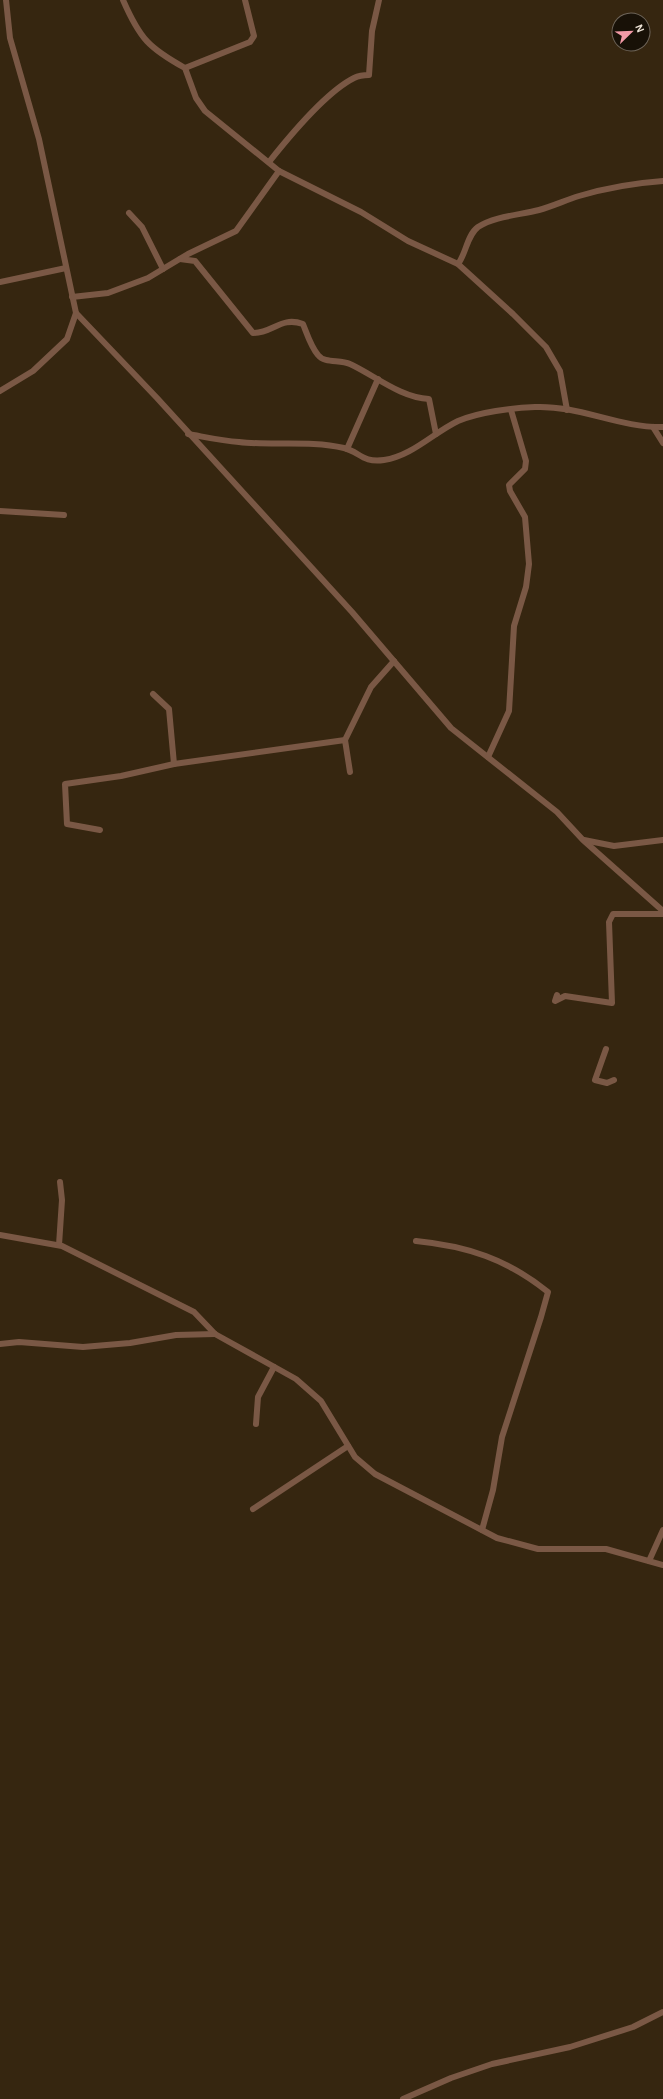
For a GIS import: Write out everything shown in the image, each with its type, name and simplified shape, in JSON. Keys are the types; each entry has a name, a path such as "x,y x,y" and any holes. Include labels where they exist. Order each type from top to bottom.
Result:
{"street":[{"path":"6,0 10,38 39,139 76,313 157,398 188,434 347,606 451,728 558,812 583,840 663,912"},
{"path":"123,0 138,34 161,55 185,68 196,98 205,111 279,171 361,212 408,241 458,264 513,314 546,347 560,371 567,410"},
{"path":"185,68 250,42 254,36 245,0"},
{"path":"269,162 292,134 331,95 354,77 369,75 372,32 379,0"},
{"path":"72,297 108,293 148,278 180,259 236,231 279,171"},
{"path":"458,264 463,257 472,233 490,222 541,209 580,196 640,183 663,181"},
{"path":"129,213 142,227 164,269"},
{"path":"180,259 195,260 253,333 263,333 280,323 293,320 303,324 318,356 329,361 341,360 394,388 428,399 436,434"},
{"path":"0,282 66,268"},
{"path":"0,391 33,371 66,339 76,313"},
{"path":"347,449 378,379"},
{"path":"188,434 239,442 317,445 347,449 370,460 384,460 399,456 459,421 486,413 536,407 567,410 608,420 653,427 663,427"},
{"path":"488,757 509,711 514,626 526,587 529,564 525,517 510,491 509,485 525,469 526,461 511,410"},
{"path":"653,427 663,443"},
{"path":"0,511 64,515"},
{"path":"350,772 345,740 371,687 394,661"},
{"path":"153,694 169,709 174,764"},
{"path":"100,830 67,824 65,784 121,776 174,764 345,740"},
{"path":"583,840 614,846 663,840"},
{"path":"557,995 555,1001 565,996 612,1002 609,922 613,914 663,912"},
{"path":"606,1049 595,1080 607,1083 614,1080"},
{"path":"59,1245 62,1200 60,1182"},
{"path":"0,1235 59,1245 194,1312 215,1334 296,1379 321,1401 355,1457 375,1474 497,1538 538,1549 606,1549 663,1565"},
{"path":"416,1241 448,1244 469,1249 495,1259 528,1276 548,1292 502,1437 493,1490 482,1530"},
{"path":"0,1344 19,1342 83,1347 130,1343 176,1335 215,1334"},
{"path":"256,1424 258,1397 274,1367"},
{"path":"253,1509 348,1446"},
{"path":"649,1561 663,1530"},
{"path":"403,2099 451,2078 492,2064 570,2047 633,2027 663,2012"}]}
